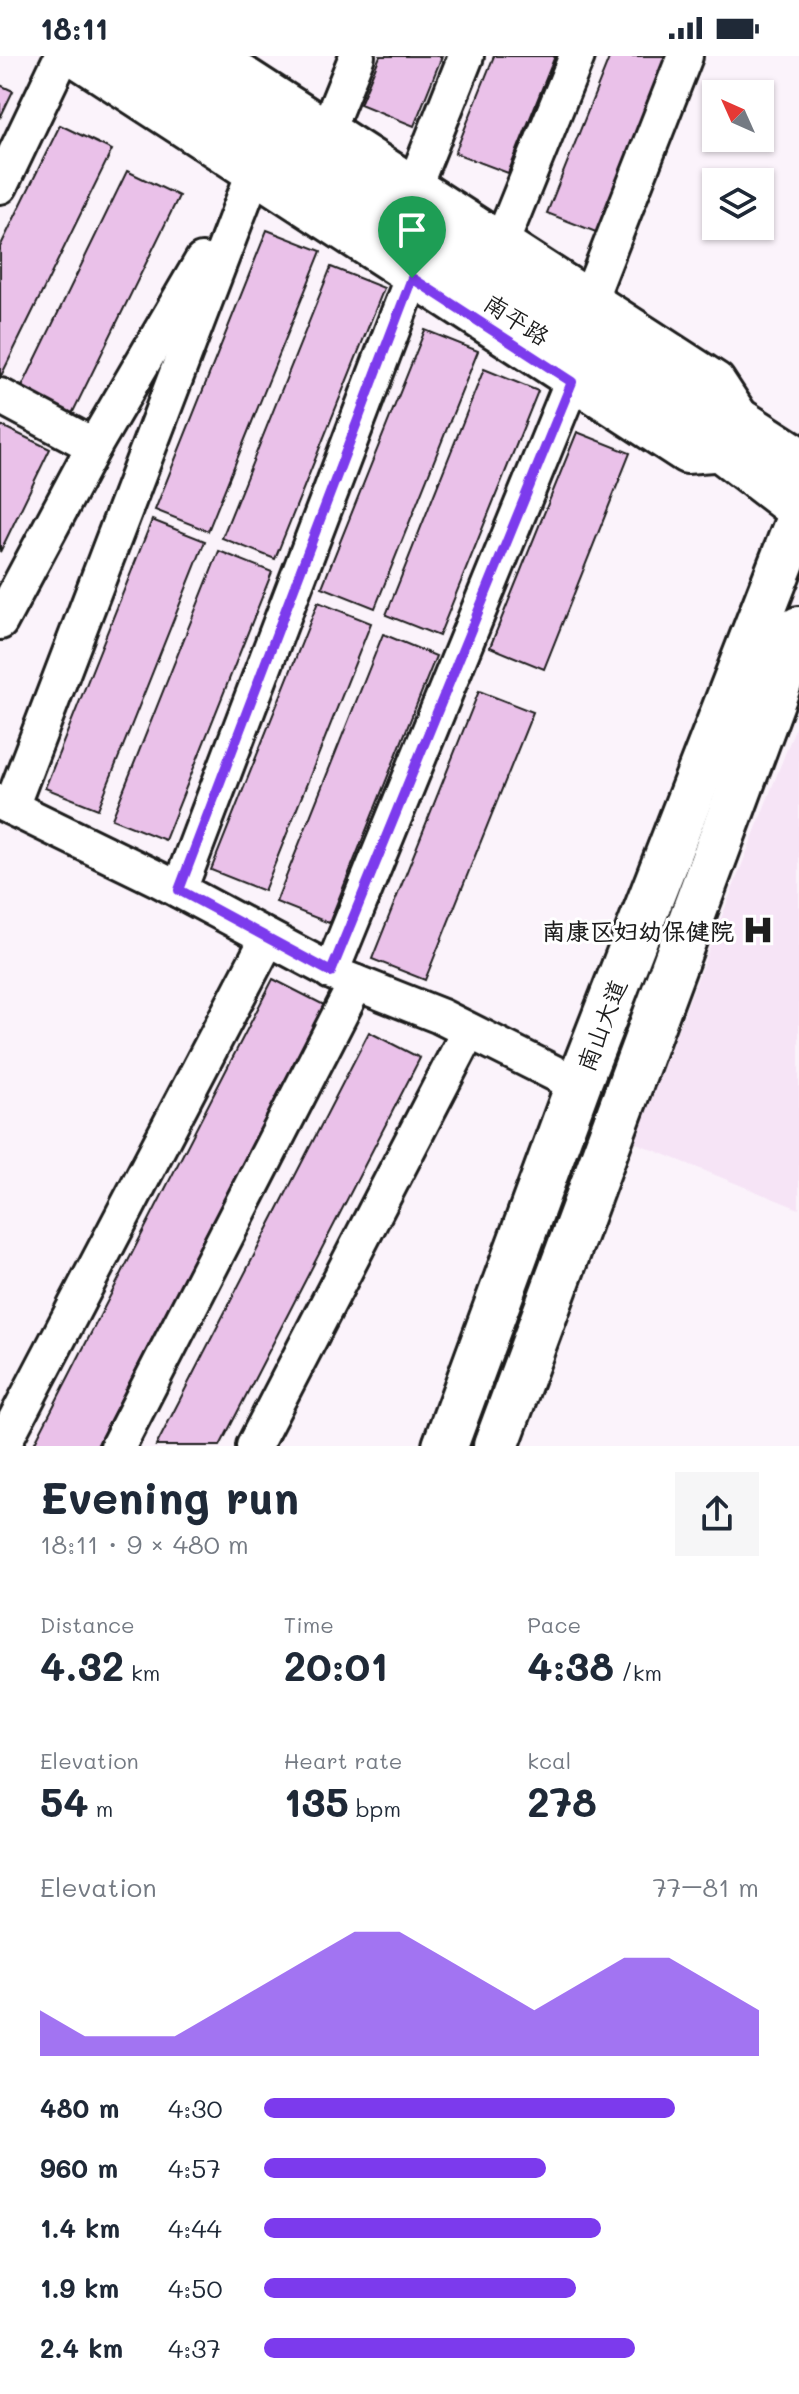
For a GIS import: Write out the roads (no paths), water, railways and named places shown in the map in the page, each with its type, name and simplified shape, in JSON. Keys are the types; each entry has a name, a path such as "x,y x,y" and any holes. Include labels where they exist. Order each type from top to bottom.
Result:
{"main road":[{"name":"南平路","path":"110,56 736,439 799,459"},
{"name":"南平路","path":"167,56 736,439 799,509"},
{"name":"南山大道","path":"445,1446 578,1085 799,518"},
{"name":"南山大道","path":"496,1446 799,629"}],"street":[{"path":"0,186 62,56"},
{"path":"70,56 686,456 736,439 717,380 328,128 235,61"},
{"path":"328,128 357,56"},
{"path":"415,184 466,56"},
{"path":"502,241 577,56"},
{"path":"590,298 685,56"},
{"path":"0,622 94,446 253,175"},
{"path":"253,175 6,804 344,977 469,1031 578,1085"},
{"path":"179,890 412,278"},
{"path":"118,1446 344,977 572,382"},
{"path":"0,396 94,446"},
{"path":"2,1446 268,938"},
{"path":"254,1446 469,1031"}],"place":[{"name":"南康区妇幼保健院","path":"758,930"}]}
